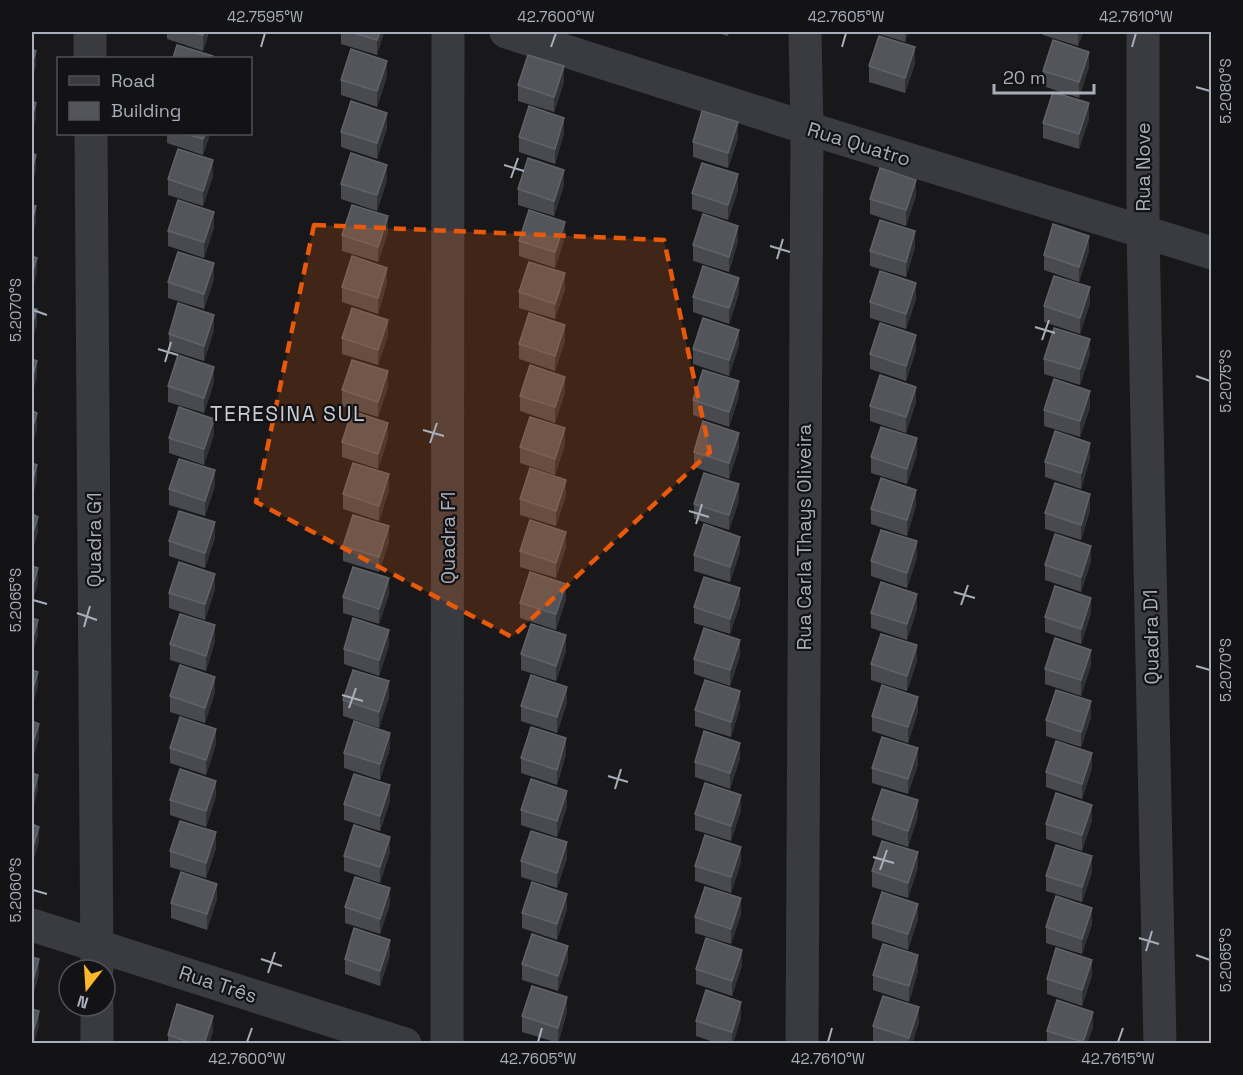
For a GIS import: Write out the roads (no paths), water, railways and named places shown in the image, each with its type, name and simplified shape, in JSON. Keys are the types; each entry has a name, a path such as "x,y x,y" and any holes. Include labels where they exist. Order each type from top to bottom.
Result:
{"street":[{"path":"90,32 90,57"},
{"name":"Quadra F1","path":"447,1044 448,32"},
{"name":"Rua Quatro","path":"506,32 1212,253"},
{"name":"Rua Carla Thays Oliveira","path":"802,1044 807,128 805,32"},
{"name":"Rua Nove","path":"1143,32 1143,231"},
{"name":"Quadra G1","path":"91,135 97,958"},
{"name":"Quadra D1","path":"1143,231 1160,1044"},
{"name":"Rua Três","path":"32,925 97,958"},
{"name":"Rua Três","path":"117,964 405,1044"},
{"path":"97,1018 97,1044"}],"district":[{"name":"TERESINA SUL","path":"288,414"}]}
